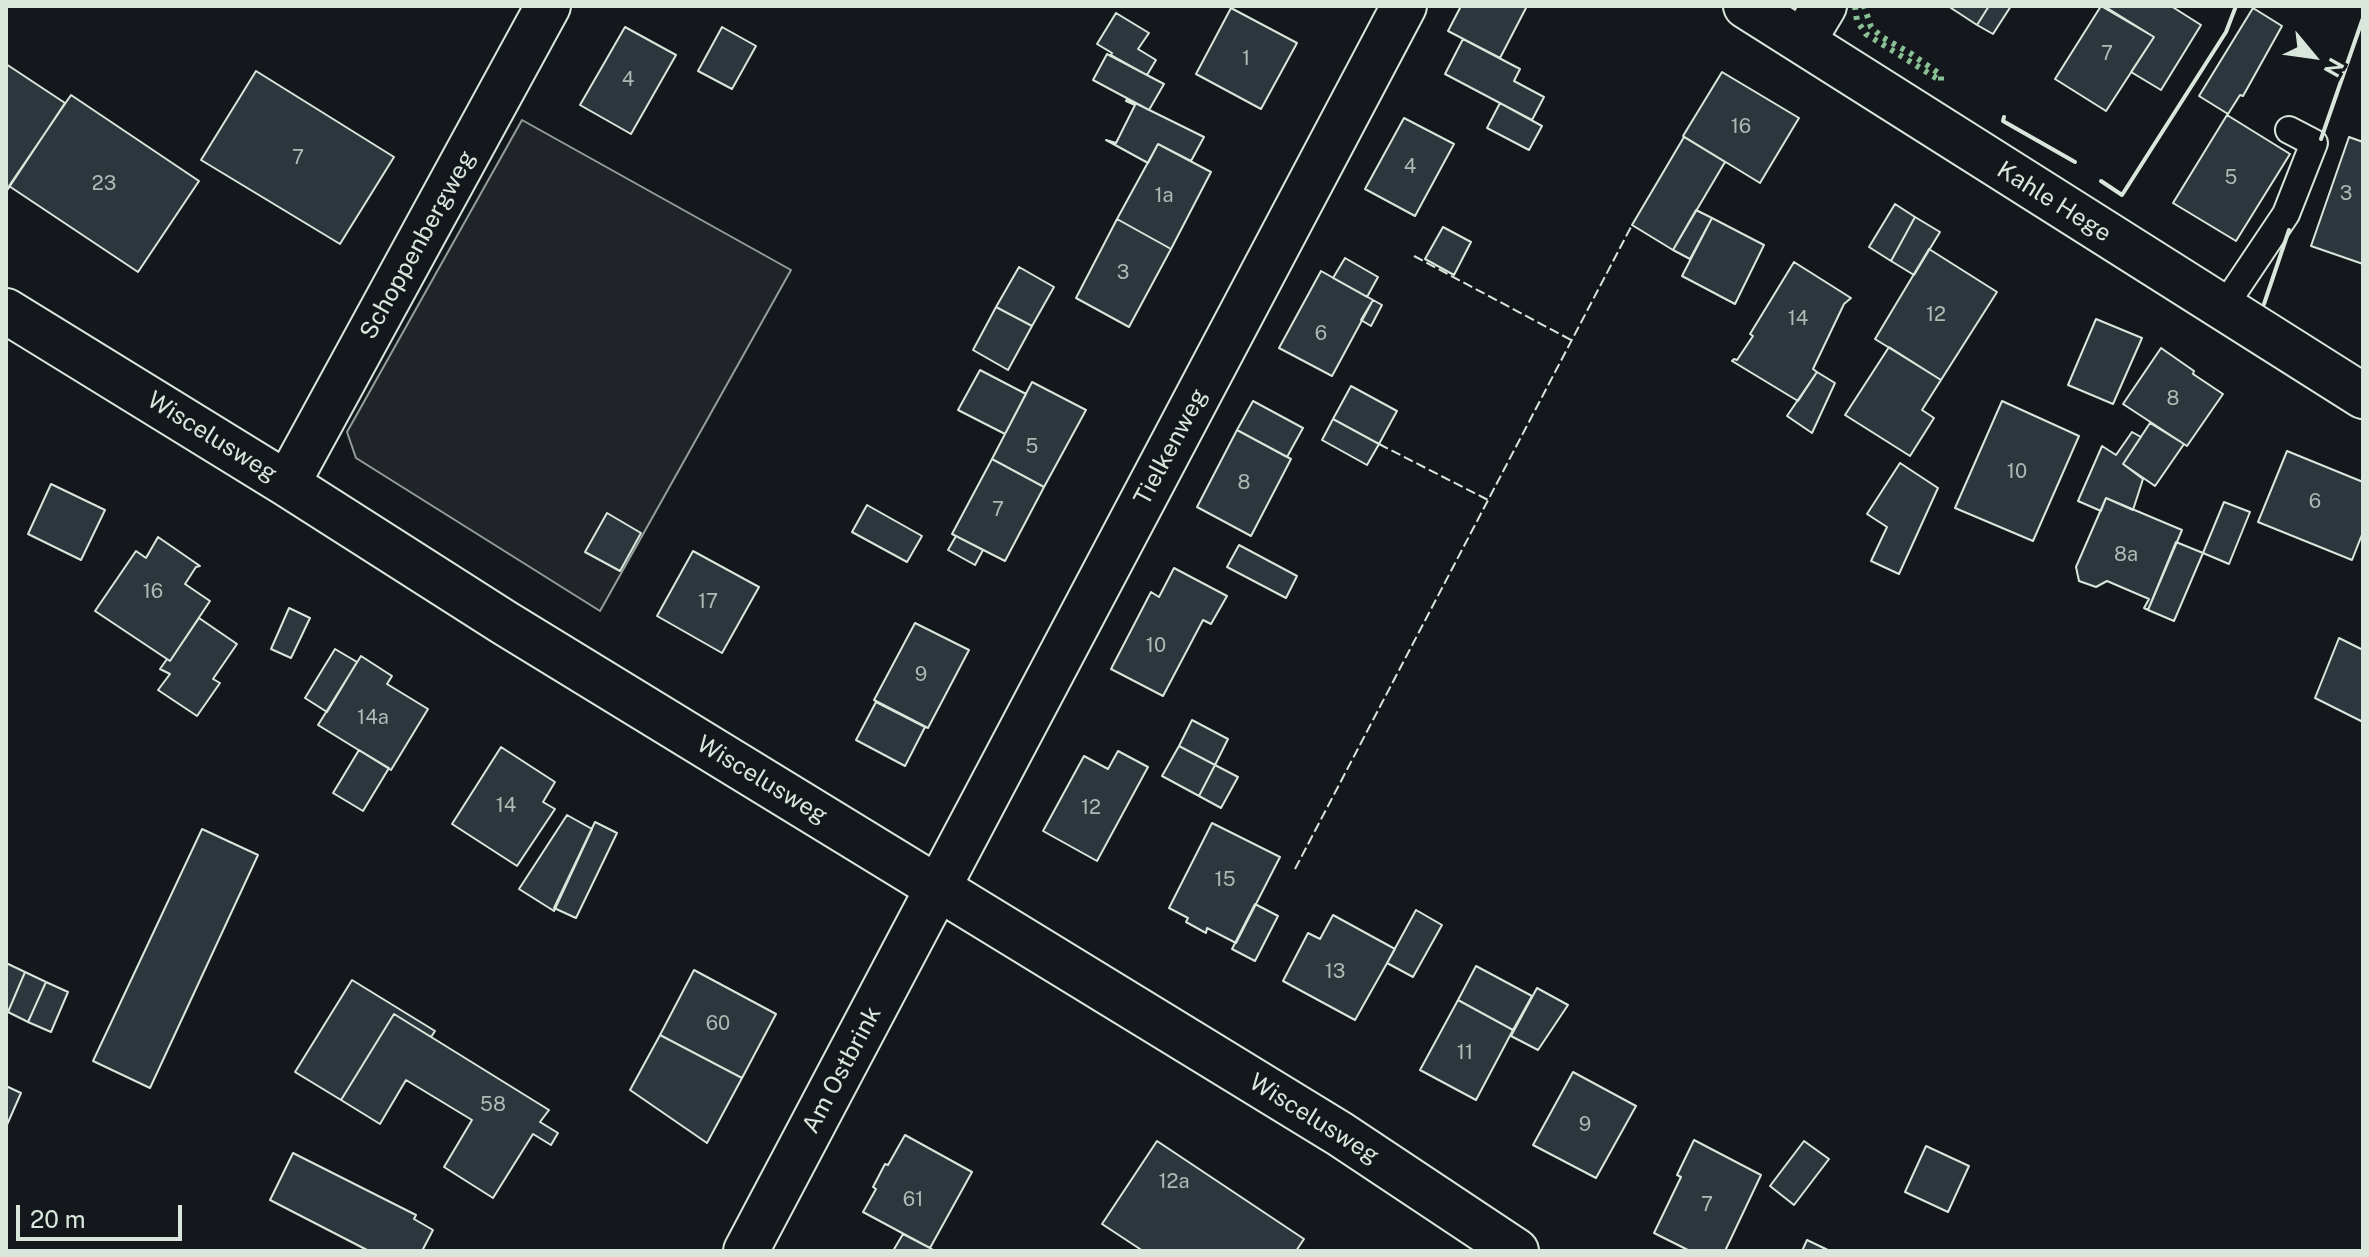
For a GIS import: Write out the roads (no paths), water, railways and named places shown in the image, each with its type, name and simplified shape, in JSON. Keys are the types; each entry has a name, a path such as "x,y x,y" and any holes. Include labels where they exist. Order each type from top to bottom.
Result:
{"street":[{"name":"Schoppenbergweg","path":"287,484 548,6"},
{"name":"Tielkenweg","path":"938,888 1404,6"},
{"name":"Kahle Hege","path":"1746,6 1814,24 2223,308 2363,396"},
{"name":"Wiscelusweg","path":"6,311 505,623 1340,1134 1516,1251"},
{"name":"Am Ostbrink","path":"746,1251 938,888"}],"lane":[{"path":"2223,308 2286,214 2314,143 2289,130"}]}
